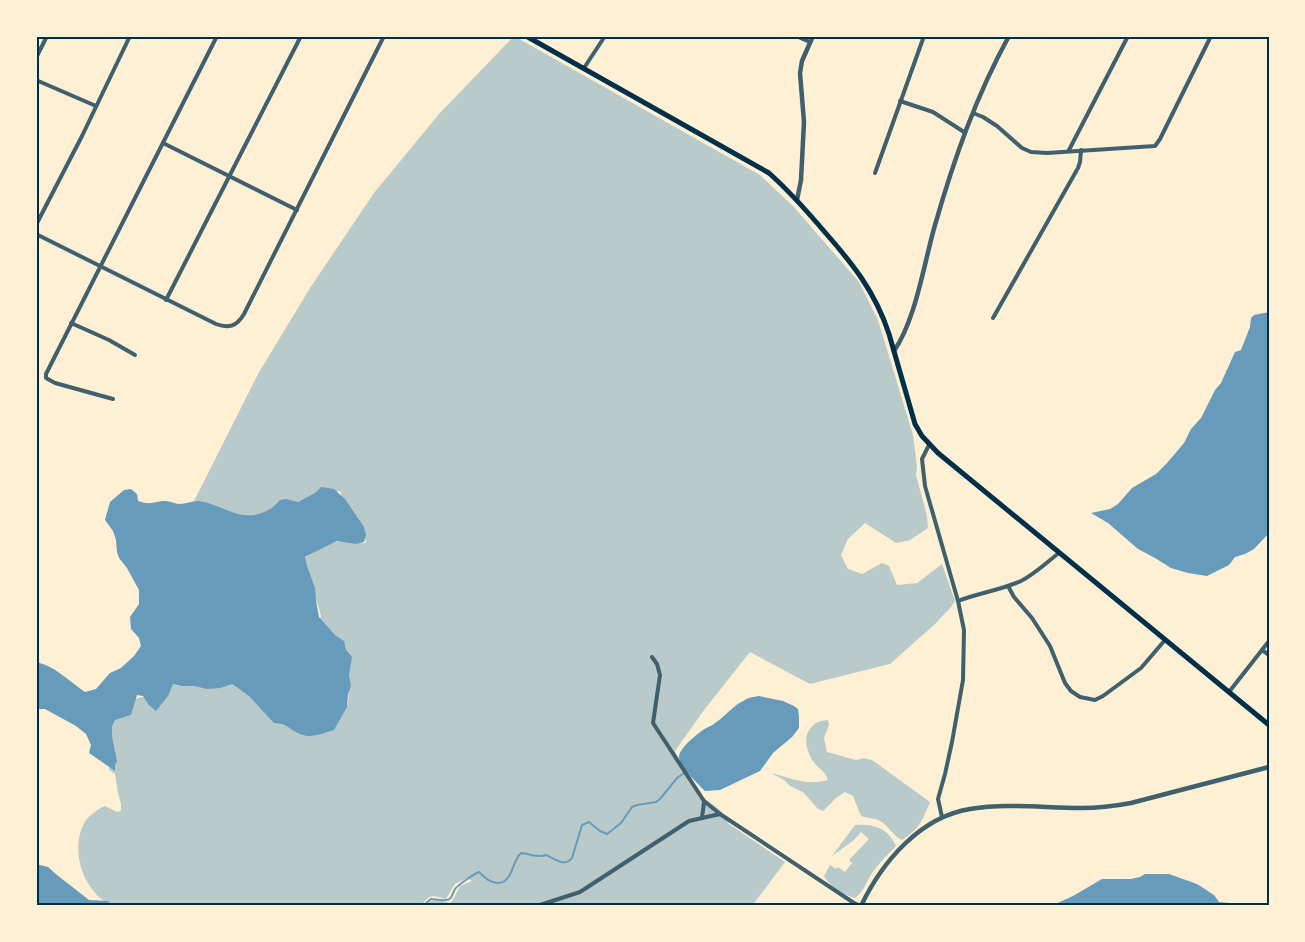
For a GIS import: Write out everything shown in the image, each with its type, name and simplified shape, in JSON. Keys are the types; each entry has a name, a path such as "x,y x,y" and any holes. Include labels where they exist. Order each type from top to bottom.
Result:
{"main road":[{"path":"526,36 769,173 797,200 845,255 865,282 884,319 915,424 929,445 1269,726"}],"street":[{"path":"36,58 47,36"},
{"path":"36,225 130,36"},
{"path":"112,399 55,383 46,378 47,370 217,36"},
{"path":"166,300 301,36"},
{"path":"36,234 221,326 232,326 244,314 384,36"},
{"path":"584,69 605,36"},
{"path":"796,36 810,42"},
{"path":"797,200 801,180 804,122 800,73 802,61 813,36"},
{"path":"874,173 924,36"},
{"path":"894,351 905,330 964,132 1009,36"},
{"path":"1069,150 1128,36"},
{"path":"973,113 990,121 1027,151 1047,153 1155,146 1211,36"},
{"path":"36,80 96,106"},
{"path":"900,101 933,112 964,132"},
{"path":"163,143 297,210"},
{"path":"993,318 1078,168 1081,150"},
{"path":"71,323 135,355"},
{"path":"929,445 922,459 925,486 964,630 964,667 952,742 938,799 942,817"},
{"path":"958,601 1024,579 1059,553"},
{"path":"1008,586 1050,646 1065,683 1080,698 1095,700 1103,696 1141,668 1166,640"},
{"path":"1228,692 1269,640"},
{"path":"1262,650 1269,655"},
{"path":"652,657 660,675 653,723 704,801 720,814 861,906 877,878 894,856 916,834 942,817 977,808 1047,806 1082,808 1118,805 1269,767"},
{"path":"702,818 704,801"},
{"path":"537,906 580,892 689,821 720,814"}],"shaded area":[{"path":"514,36 760,175 793,206 859,282 878,320 913,435 916,475 928,528 910,540 896,543 865,523 848,539 841,555 848,569 862,574 882,563 889,566 897,585 917,583 942,564 955,601 935,624 890,664 810,684 750,652 675,751 704,798 720,810 729,824 785,862 752,906 426,906 434,901 450,903 460,886 472,881 468,878 455,884 446,899 429,897 420,906 109,906 96,894 85,878 79,858 79,838 86,820 97,810 105,806 117,812 121,811 115,774 109,770 112,722 133,700 147,697 172,678 175,685 181,686 224,679 337,724 348,704 349,686 320,619 320,612 308,581 303,559 332,543 342,541 366,543 363,529 341,500 341,492 300,501 266,516 236,515 194,501 258,374 310,288 374,193 439,114"},
{"path":"828,720 829,725 824,738 827,752 856,760 864,758 872,760 930,802 920,824 902,840 880,821 861,816 853,796 845,792 823,811 818,809 803,792 771,773 805,782 828,780 825,773 811,758 806,740 808,732 814,725"},
{"path":"855,825 880,828 889,835 896,846 875,869 863,890 855,898 837,890 824,876 830,865 845,872 852,863 849,860 869,839 861,832 832,856"}],"water":[{"path":"1269,312 1269,533 1254,549 1235,557 1229,565 1207,576 1171,568 1138,549 1108,523 1091,513 1110,509 1118,504 1132,488 1156,474 1167,463 1201,418 1235,352 1241,350 1251,318 1254,315"},
{"path":"321,487 334,489 345,499 364,527 366,535 364,542 356,544 337,541 305,557 315,588 319,617 335,635 344,641 346,650 352,657 349,675 351,686 347,707 334,730 315,736 305,736 284,725 274,723 249,696 232,684 207,689 173,684 168,696 156,711 143,696 137,695 131,715 115,720 112,726 112,737 117,761 115,771 89,753 91,745 86,734 76,726 45,709 36,709 36,662 56,670 85,692 96,689 110,673 121,668 134,656 141,646 139,638 131,629 130,617 139,604 139,590 119,558 113,531 105,520 110,502 124,490 131,489 137,494 138,501 143,502 166,501 179,504 198,501 243,515 257,515 269,510 280,500 298,502"},
{"path":"759,696 783,701 798,709 799,728 773,753 760,771 720,790 705,791 690,776 679,754 696,735 737,705 748,698"},
{"path":"36,864 48,867 89,900 108,901 113,906 36,906"},
{"path":"1145,874 1169,874 1197,884 1214,895 1219,902 1230,903 1231,906 1051,906 1102,879 1131,879"}],"waterway":[{"path":"423,906 431,899 450,899 457,887 479,872 493,882 506,880 521,853 546,855 562,862 569,861 572,858 582,825 589,822 607,834 621,823 632,807 656,802 677,778 687,771"}]}
